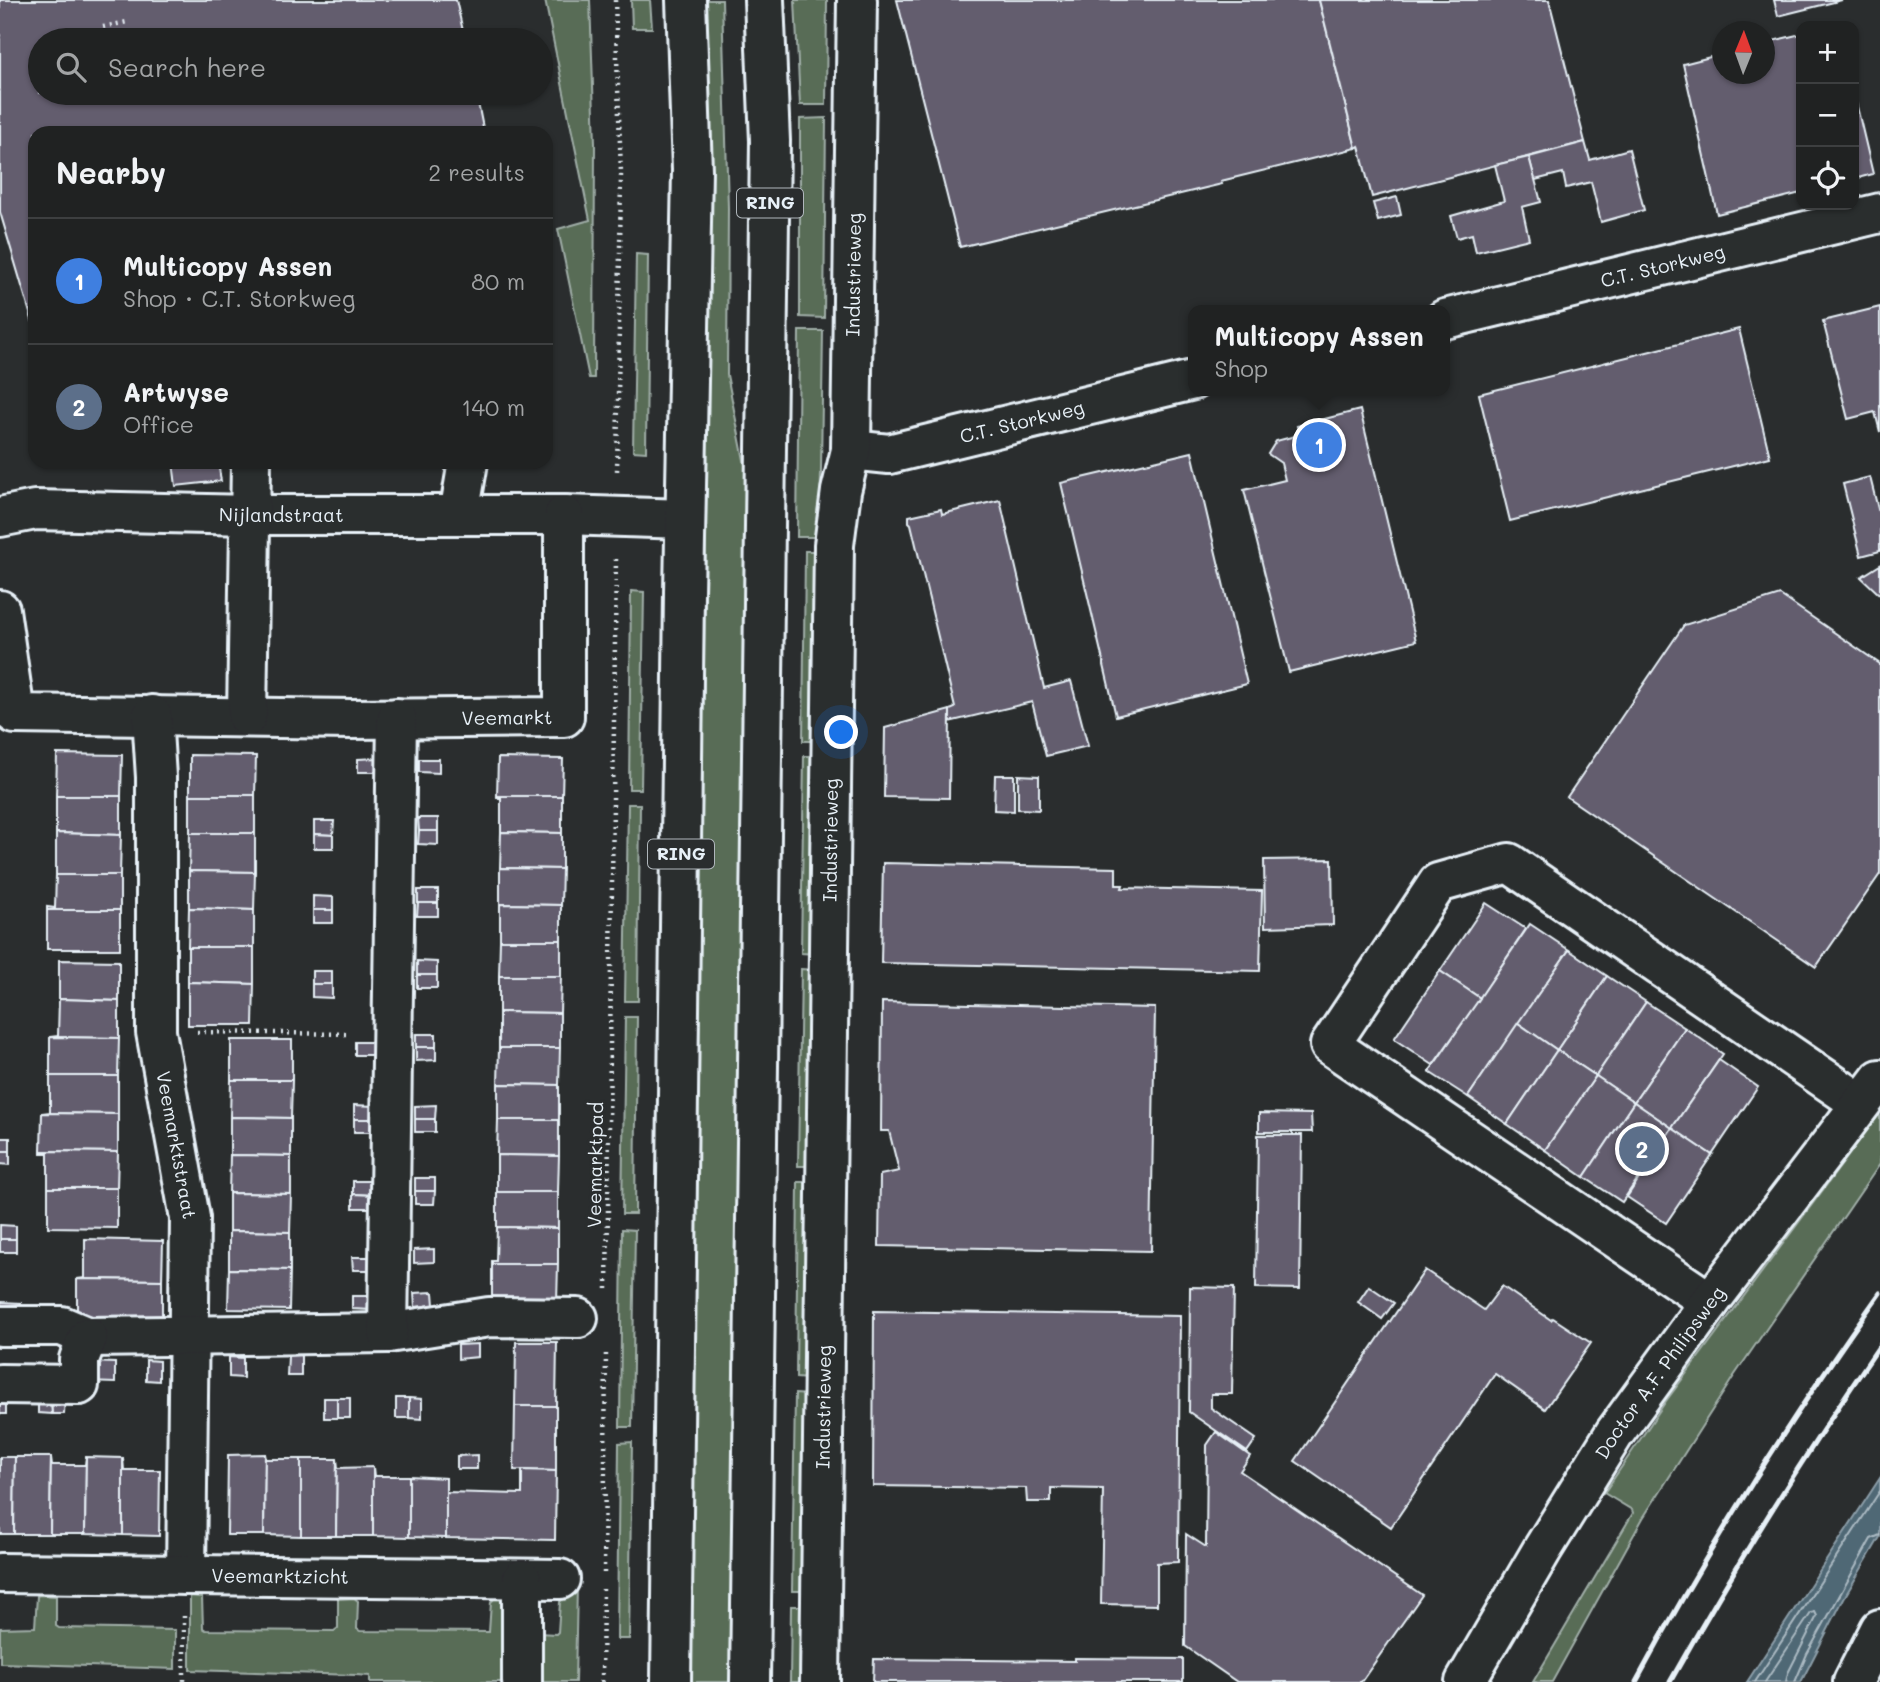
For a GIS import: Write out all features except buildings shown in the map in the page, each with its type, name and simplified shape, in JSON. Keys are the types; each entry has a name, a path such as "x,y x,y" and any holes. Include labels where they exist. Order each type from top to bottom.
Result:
{"street":[{"name":"RING","path":"671,1682 685,519 692,170 686,0"},
{"name":"RING","path":"750,1682 770,166 764,0"},
{"name":"Industrieweg","path":"820,1682 834,545 841,491 851,450 857,0"},
{"name":"C.T. Storkweg","path":"1450,318 1880,213"},
{"name":"C.T. Storkweg","path":"851,450 889,454 1188,381"},
{"path":"247,717 251,469"},
{"path":"459,515 467,469"},
{"name":"Nijlandstraat","path":"0,517 35,510 250,515 564,515 685,519"},
{"name":"Veemarkt","path":"0,610 15,714 351,719 564,717 564,515"},
{"name":"Veemarktstraat","path":"152,715 156,777 156,1032 190,1218 186,1575"},
{"path":"388,1333 397,718"},
{"path":"1710,1302 1330,1045 1438,883 1509,863 1870,1091"},
{"name":"Doctor A.F. Philipsweg","path":"1465,1682 1614,1434 1870,1091"},
{"path":"0,1326 62,1326 88,1337 388,1333 489,1317 597,1319"},
{"path":"0,1384 79,1384 79,1359 88,1337"},
{"name":"Veemarktzicht","path":"0,1573 560,1579"},
{"path":"522,1579 522,1682"},
{"path":"1853,1682 1880,1629"}],"path":[{"path":"615,0 621,173 616,518"},
{"path":"103,27 127,22"},
{"name":"Veemarktpad","path":"602,1682 604,1577 597,1319 614,752 616,518"},
{"path":"156,1032 393,1034"},
{"path":"184,1682 183,1596 186,1575"}],"green space":[{"path":"545,0 590,0 595,143 594,378 589,378 558,229 590,220 553,39 553,28 551,28"},
{"path":"631,0 650,0 652,28 632,28"},
{"path":"704,0 722,0 728,208 727,375 746,470 730,1682 691,1682 690,1679 710,231"},
{"path":"795,0 827,0 826,105 800,105"},
{"path":"826,118 824,318 800,317 800,119"},
{"path":"636,254 648,255 646,452 633,451"},
{"path":"799,331 823,331 820,537 797,537"},
{"path":"805,551 820,551 818,741 803,741"},
{"path":"631,591 644,592 641,789 629,789"},
{"path":"804,756 817,756 815,954 801,953"},
{"path":"628,804 640,804 638,1001 625,1001"},
{"path":"801,969 814,970 812,1166 798,1166"},
{"path":"625,1017 637,1017 635,1214 622,1214"},
{"path":"1880,1113 1880,1164 1734,1376 1643,1518 1552,1682 1533,1682 1633,1513 1604,1493 1666,1401"},
{"path":"798,1182 812,1182 809,1379 796,1378"},
{"path":"622,1229 635,1230 632,1427 620,1427"},
{"path":"795,1394 809,1395 806,1591 792,1591"},
{"path":"632,1442 629,1639 617,1639 619,1443"},
{"path":"577,1586 575,1682 537,1682 538,1633 558,1632 560,1602"},
{"path":"39,1595 56,1596 56,1626 59,1628 175,1630 175,1669 0,1663 0,1628 35,1627"},
{"path":"190,1596 202,1597 203,1628 206,1630 334,1631 338,1628 338,1599 354,1598 358,1601 357,1629 360,1631 489,1632 491,1602 494,1599 506,1599 505,1682 370,1682 370,1676 356,1675 190,1670"},
{"path":"791,1606 806,1606 805,1682 790,1682"}],"water":[{"path":"1880,1478 1880,1537 1844,1598 1801,1682 1747,1682"}],"railway":[{"path":"1636,1682 1752,1483 1880,1293"},
{"path":"1670,1682 1771,1511 1880,1345"}],"place":[{"name":"Multicopy Assen","path":"1319,445"},
{"name":"Artwyse","path":"1642,1149"}]}
